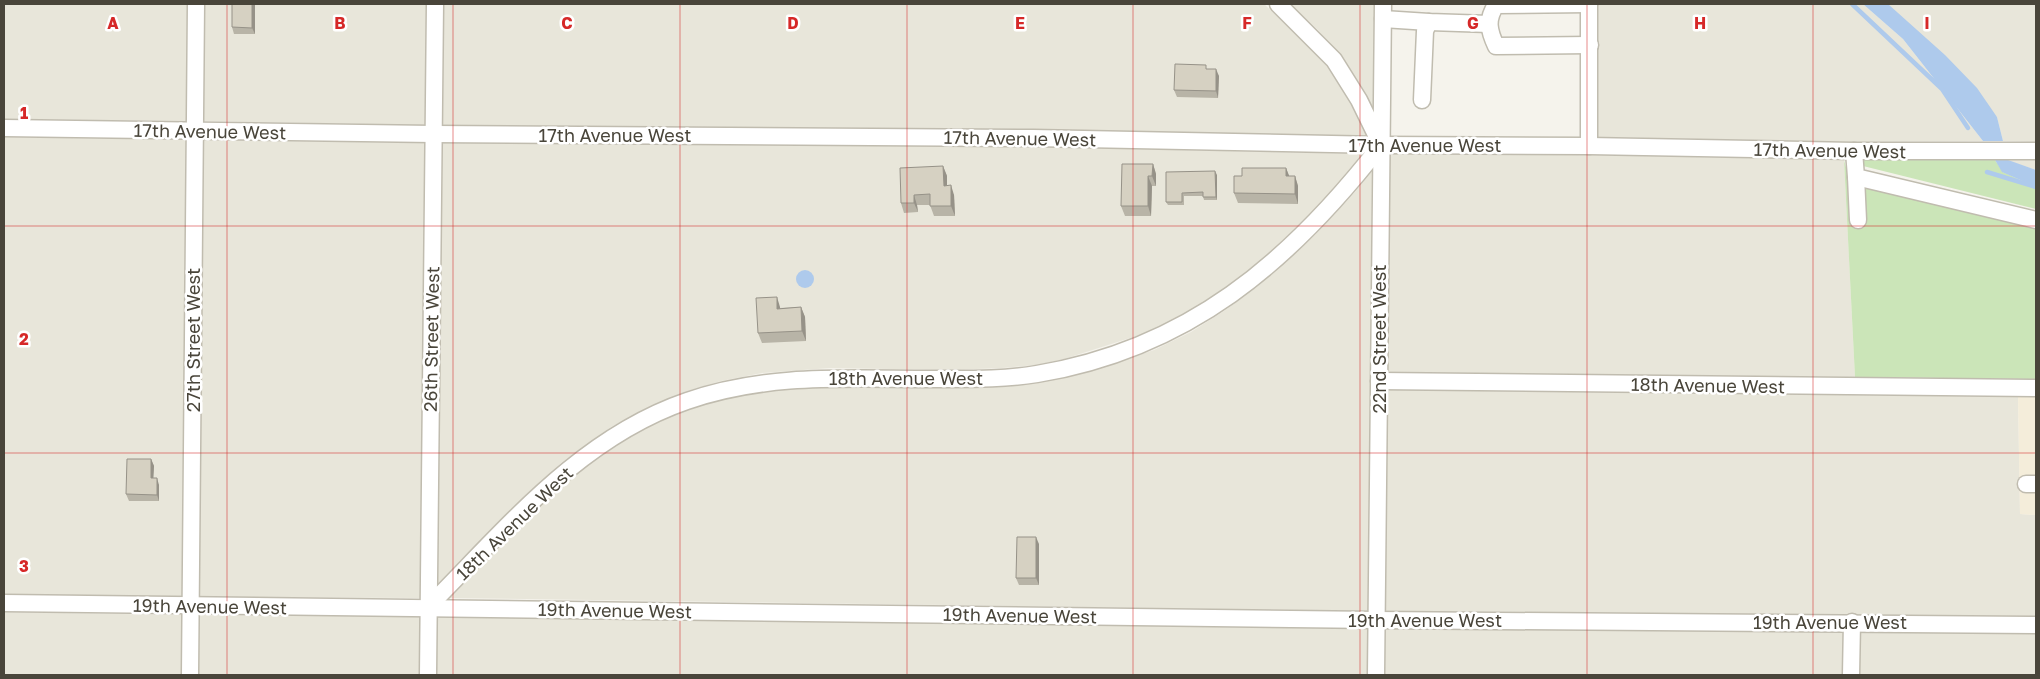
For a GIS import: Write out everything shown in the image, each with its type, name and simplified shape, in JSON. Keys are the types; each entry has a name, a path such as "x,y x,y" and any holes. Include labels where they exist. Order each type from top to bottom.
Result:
{"street":[{"name":"27th Street West","path":"190,675 196,4"},
{"name":"26th Street West","path":"428,675 435,4"},
{"path":"1278,4 1334,60 1359,100 1381,145"},
{"path":"1589,146 1590,45 1589,4 1496,5 1491,13 1489,24 1496,46 1590,45"},
{"path":"1383,11 1429,22 1489,24"},
{"name":"22nd Street West","path":"1376,675 1383,11"},
{"path":"1422,100 1425,31 1429,22"},
{"name":"17th Avenue West","path":"4,128 433,134 1033,138 1854,151 2036,150"},
{"name":"18th Avenue West","path":"428,607 533,500 566,470 616,435 651,416 686,401 723,390 763,382 809,378 950,379 1002,378 1037,374 1101,358 1152,341 1187,324 1219,304 1277,259 1311,227 1349,186 1381,145"},
{"path":"1854,151 1858,220"},
{"path":"1856,177 2036,220"},
{"name":"18th Avenue West","path":"1379,381 2036,388"},
{"name":"19th Avenue West","path":"4,603 1376,620 1852,622 2036,625"},
{"path":"1851,675 1852,622"}],"shaded area":[{"path":"4,4 188,4 186,121 4,119"},
{"path":"204,4 427,4 425,125 203,121"},
{"path":"443,4 1264,4 1328,66 1352,104 1367,136 1033,129 442,125"},
{"path":"1290,4 1375,4 1373,110 1340,55 1317,29"},
{"path":"1598,4 1863,4 1903,39 1983,141 1852,142 1597,137"},
{"path":"1888,4 2036,4 2036,142 2003,141 1997,117"},
{"path":"4,137 186,140 182,597 4,594"},
{"path":"203,140 425,143 420,598 199,597"},
{"path":"441,143 1033,147 1363,154 1343,180 1306,220 1247,273 1184,316 1149,332 1064,359 1036,365 950,370 830,368 762,373 721,381 684,392 647,408 611,427 561,463 528,493 436,587"},
{"path":"1389,154 1589,155 1844,160 1855,377 1387,372"},
{"path":"2036,160 2036,170 2008,161"},
{"path":"1372,170 1368,611 449,598 538,507 571,477 620,443 654,424 689,409 724,399 764,392 809,387 1003,387 1037,383 1103,367 1154,350 1191,332 1257,287 1316,234 1355,192"},
{"path":"1387,390 2018,397 2020,514 2036,515 2036,616 1384,611"},
{"path":"2018,397 2036,397 2036,515 2020,514"},
{"path":"4,612 182,615 181,675 4,675"},
{"path":"198,615 420,616 420,675 198,675"},
{"path":"436,616 1368,629 1368,675 436,675"},
{"path":"1384,629 1844,631 1843,675 1384,675"},
{"path":"1860,631 2036,634 2036,675 1859,675"}],"green space":[{"path":"1844,160 1848,175 1854,182 2036,228 2036,379 1855,377"},
{"path":"1862,160 1995,160 2003,172 2036,187 2036,209 1863,166"}],"water":[{"path":"1863,4 1888,4 1945,55 1977,88 1997,117 2003,141 1983,141 1903,39"},
{"path":"1995,160 2008,160 2036,170 2036,187 2002,172"},
{"path":"805,270 811,273 814,279 811,285 805,288 799,285 796,279 799,273"}],"building":[{"path":"232,4 252,4 252,28 232,27"},
{"path":"1175,64 1206,65 1206,69 1216,69 1216,91 1174,90"},
{"path":"1122,164 1153,164 1152,176 1148,176 1148,206 1121,206"},
{"path":"943,166 944,186 951,185 951,206 930,206 930,194 914,195 914,203 901,203 900,168"},
{"path":"1242,168 1286,168 1286,176 1295,176 1295,194 1234,193 1234,176 1242,176"},
{"path":"1215,171 1216,197 1203,197 1203,192 1182,193 1182,202 1166,202 1166,172"},
{"path":"777,297 777,309 801,307 802,331 758,333 756,298"},
{"path":"127,459 151,459 151,478 157,478 157,495 126,494"},
{"path":"1017,537 1036,537 1036,578 1016,578"}],"waterway":[{"path":"1852,4 1942,89 1968,128"},
{"path":"1987,172 2036,187"}]}
